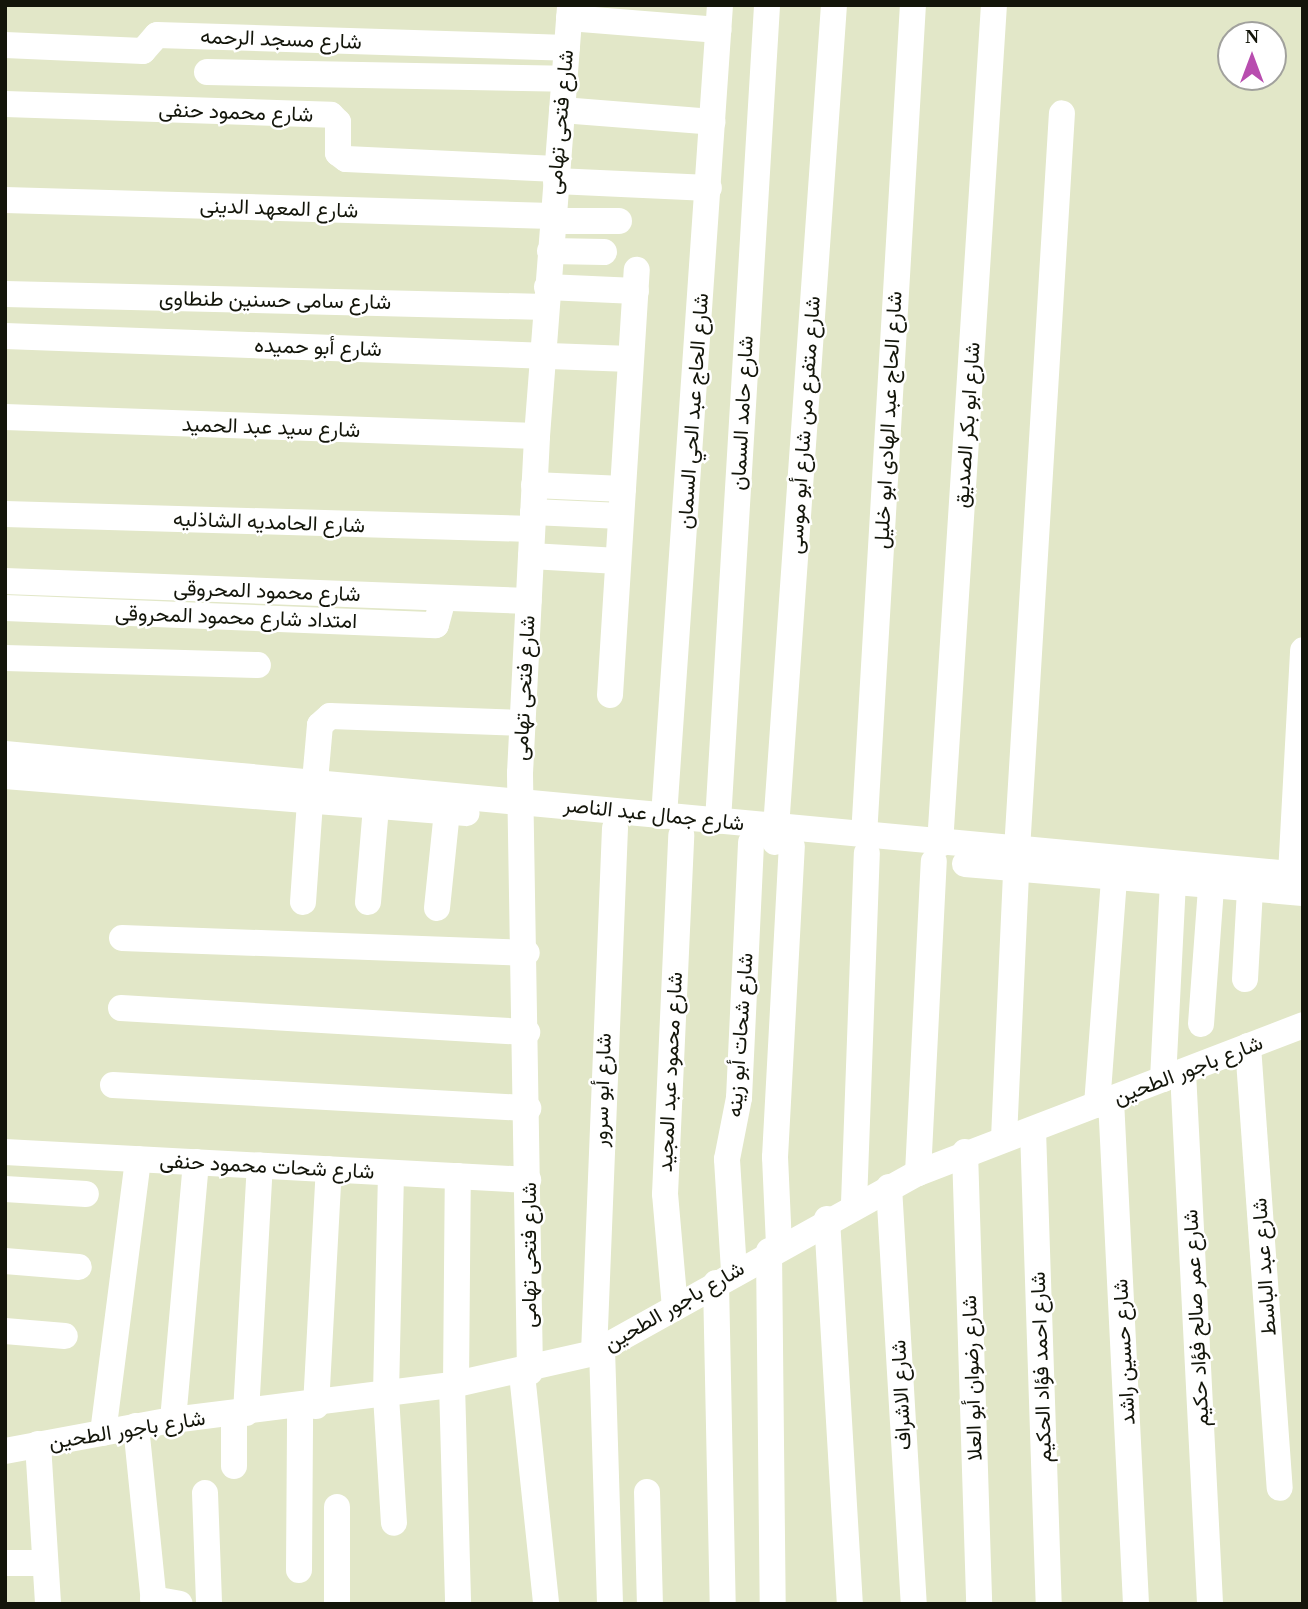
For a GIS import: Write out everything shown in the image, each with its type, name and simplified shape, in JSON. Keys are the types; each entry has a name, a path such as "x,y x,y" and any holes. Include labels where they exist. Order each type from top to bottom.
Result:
{"street":[{"name":"شارع حامد السمان","path":"718,821 767,5"},
{"name":"شارع متفرع من شارع أبو موسى","path":"773,839 834,5"},
{"name":"شارع الحاج عبد الهادى ابو خليل","path":"855,1203 865,844 913,5"},
{"name":"شارع ابو بكر الصديق","path":"918,1173 994,5"},
{"path":"570,12 719,17"},
{"name":"شارع فتحى تهامى","path":"546,1604 526,1373 528,1108 523,723 542,356 570,12"},
{"name":"شارع الحاج عبد الحي السمان","path":"673,825 719,17"},
{"name":"شارع مسجد الرحمه","path":"5,45 143,51 157,35 567,48"},
{"path":"207,72 564,79"},
{"name":"شارع محمود حنفى","path":"5,104 331,115 338,122 338,153 346,159 556,175"},
{"path":"562,110 713,122"},
{"path":"1003,1138 1062,113"},
{"path":"556,175 709,188"},
{"name":"شارع المعهد الدينى","path":"5,200 619,221"},
{"path":"550,251 604,252"},
{"name":"شارع سامى حسنين طنطاوى","path":"5,294 546,297 637,280 631,359"},
{"name":"شارع أبو حميده","path":"5,336 631,359"},
{"path":"610,695 631,359"},
{"name":"شارع سيد عبد الحميد","path":"5,417 537,436"},
{"path":"534,485 623,489"},
{"name":"شارع الحامديه الشاذليه","path":"5,514 533,521 621,516"},
{"path":"531,556 618,561"},
{"name":"شارع محمود المحروقى","path":"5,581 528,601"},
{"name":"امتداد شارع محمود المحروقى","path":"5,608 436,625 443,598"},
{"path":"1299,881 1303,650"},
{"path":"5,658 258,665"},
{"path":"303,902 320,725 330,716 523,723"},
{"name":"شارع جمال عبد الناصر","path":"5,754 199,780 524,809 773,839 865,844 1299,881"},
{"name":"شارع جمال عبد الناصر","path":"5,776 199,780"},
{"name":"شارع جمال عبد الناصر","path":"313,791 376,806 447,811 524,809 615,828 718,821 773,839"},
{"path":"368,902 376,806"},
{"path":"437,908 447,811"},
{"name":"شارع محمود عبد المجيد","path":"673,825 665,1194 676,1308"},
{"name":"شارع أبو سرور","path":"610,1604 598,1351 615,828"},
{"path":"773,839 773,1604"},
{"name":"شارع شحات أبو زينه","path":"723,1604 727,1158 739,1098 773,839"},
{"name":"شارع جمال عبد الناصر","path":"1017,859 1114,878 1172,884 1250,890 1299,881"},
{"name":"شارع حسين راشد","path":"1114,878 1104,1103 1136,1604"},
{"name":"شارع عمر صالح فؤاد حكيم","path":"1172,884 1173,1076 1210,1564 1210,1604"},
{"path":"1201,1024 1211,887"},
{"path":"1245,979 1250,890"},
{"path":"122,938 527,953"},
{"path":"121,1008 527,1032"},
{"name":"شارع باجور الطحين","path":"5,1451 173,1420 308,1407 526,1373 598,1351 676,1308 774,1248 855,1203 918,1173 965,1152 1033,1130 1303,1025"},
{"name":"شارع عبد الباسط","path":"1248,1046 1280,1488"},
{"path":"113,1085 528,1108"},
{"name":"شارع احمد فؤاد الحكيم","path":"1033,1130 1049,1604"},
{"name":"شارع شحات محمود حنفى","path":"5,1152 528,1180"},
{"name":"شارع رضوان أبو العلا","path":"965,1152 979,1604"},
{"path":"103,1433 138,1158"},
{"path":"173,1420 196,1162"},
{"path":"234,1466 260,1165"},
{"path":"299,1570 308,1407 329,1169"},
{"path":"391,1172 386,1396 394,1523"},
{"path":"458,1176 454,1385 458,1604"},
{"name":"شارع الاشراف","path":"888,1187 914,1604"},
{"path":"5,1189 86,1194"},
{"path":"827,1219 850,1604"},
{"path":"5,1261 79,1267"},
{"path":"5,1331 65,1336"},
{"path":"136,1426 154,1601 180,1604"},
{"path":"38,1444 48,1604"},
{"path":"647,1492 650,1604"},
{"path":"205,1493 209,1604"},
{"path":"337,1507 337,1604"},
{"path":"5,1563 46,1563"}]}
